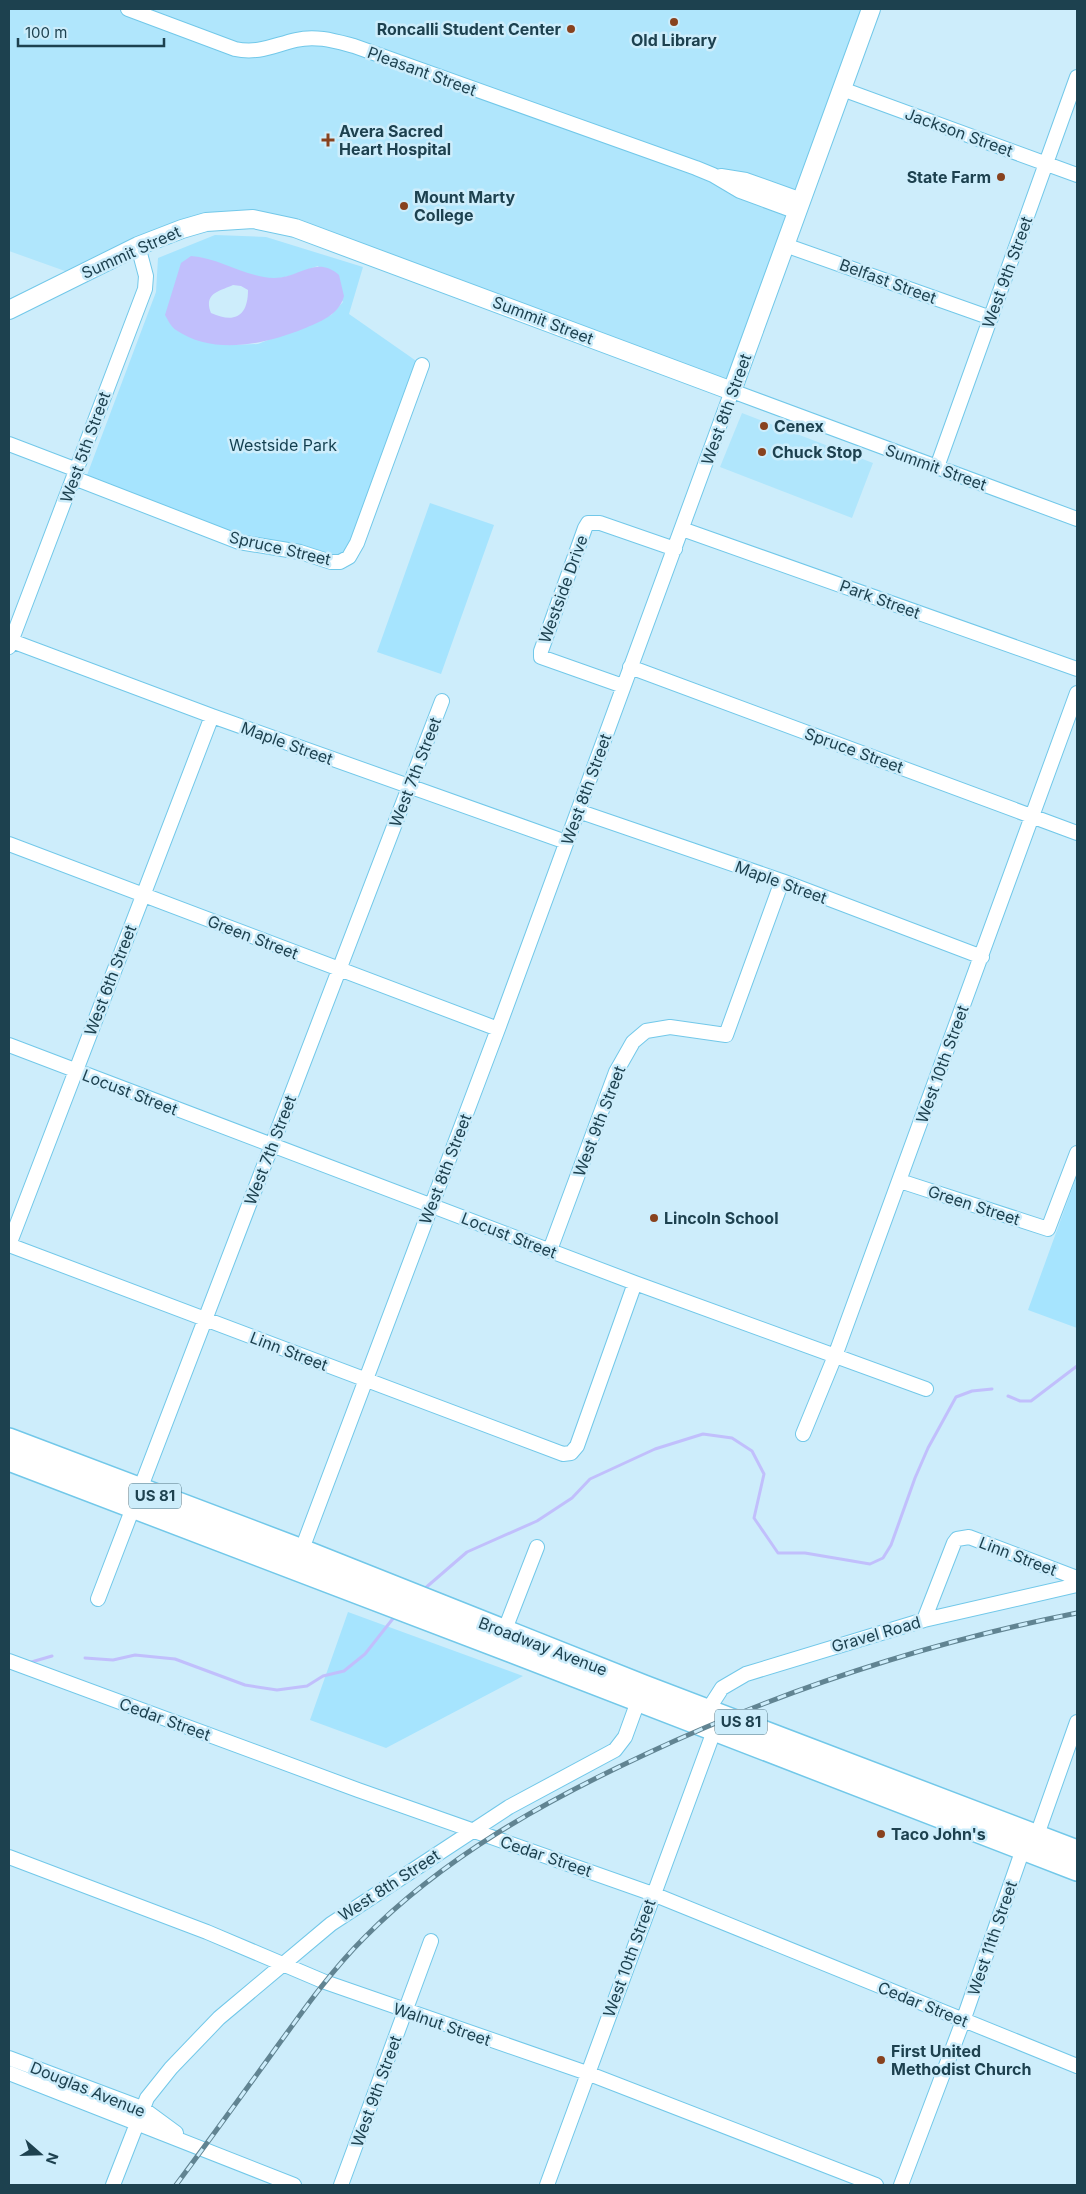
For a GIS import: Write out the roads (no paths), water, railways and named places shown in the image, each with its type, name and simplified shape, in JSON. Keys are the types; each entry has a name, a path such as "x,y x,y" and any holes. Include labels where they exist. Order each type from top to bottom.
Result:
{"highway":[{"name":"Broadway Avenue","path":"9,1439 137,1499"},
{"name":"Broadway Avenue","path":"9,1460 137,1499 298,1559 641,1694 707,1722 1030,1842 1077,1851"},
{"name":"Broadway Avenue","path":"1030,1842 1077,1870"}],"main road":[{"name":"West 8th Street","path":"732,391 871,9"},
{"name":"Summit Street","path":"9,310 138,246 169,233 206,222 253,218 295,228 732,391"}],"street":[{"name":"Pleasant Street","path":"128,9 235,49 250,52 298,40 326,38 354,46 713,175 740,191 800,206"},
{"name":"West 9th Street","path":"936,468 1077,77"},
{"name":"Jackson Street","path":"842,89 1077,175"},
{"name":"Belfast Street","path":"785,245 990,318"},
{"name":"West 5th Street","path":"9,643 76,474 145,289 146,276 138,246"},
{"name":"Spruce Street","path":"9,444 239,542 300,552 331,562 340,562 349,557 357,543 422,365"},
{"name":"Summit Street","path":"732,391 1077,519"},
{"name":"West 8th Street","path":"298,1559 498,1029 732,391"},
{"name":"Westside Drive","path":"624,686 541,657 541,651 588,523 600,523 675,549"},
{"name":"Park Street","path":"682,529 1077,669"},
{"name":"Maple Street","path":"9,643 566,842"},
{"name":"Spruce Street","path":"630,667 1077,833"},
{"name":"West 10th Street","path":"803,1434 835,1356 1077,693"},
{"name":"West 7th Street","path":"98,1598 442,701"},
{"name":"West 6th Street","path":"9,1245 212,716"},
{"name":"Maple Street","path":"578,811 782,881 982,957"},
{"name":"Green Street","path":"9,844 498,1029"},
{"name":"West 9th Street","path":"550,1250 616,1072 634,1042 646,1031 670,1027 726,1035 782,881"},
{"name":"Locust Street","path":"9,1046 635,1283 926,1389"},
{"name":"Green Street","path":"900,1180 1048,1229 1077,1154"},
{"name":"Linn Street","path":"9,1245 563,1454 570,1453 576,1446 635,1283"},
{"name":"Linn Street","path":"924,1620 954,1543 963,1536 1077,1578"},
{"path":"501,1639 537,1547"},
{"name":"Gravel Road","path":"707,1722 722,1688 746,1674 924,1620 1077,1585"},
{"name":"Cedar Street","path":"9,1661 46,1676 653,1894 1077,2066"},
{"name":"West 8th Street","path":"113,2185 142,2108 155,2085 219,2018 331,1924 509,1807 614,1750 624,1737 641,1694"},
{"name":"West 10th Street","path":"547,2185 653,1894 707,1722"},
{"name":"West 11th Street","path":"901,2185 1077,1722"},
{"name":"Walnut Street","path":"9,1857 284,1964 325,1982 587,2073 876,2185"},
{"name":"West 9th Street","path":"340,2185 431,1941"},
{"name":"Douglas Avenue","path":"9,2058 142,2108 188,2142"},
{"name":"Douglas Avenue","path":"9,2073 294,2185"}],"waterway":[{"path":"1008,1396 1020,1401 1031,1401 1077,1366"},
{"path":"423,1590 467,1552 537,1521 572,1498 590,1479 655,1449 703,1434 732,1438 752,1451 764,1474 754,1518 778,1553 805,1553 870,1564 883,1558 891,1545 928,1448 956,1397 972,1391 992,1389"},
{"path":"85,1658 113,1660 135,1655 175,1659 245,1685 277,1690 307,1686 323,1676 344,1671 365,1654 395,1616"},
{"path":"28,1663 52,1656"}],"railway":[{"path":"176,2185 304,2010 351,1951 395,1909 427,1882 496,1834 608,1772 751,1709 857,1670 911,1654 1021,1625 1077,1613"}],"place":[{"name":"Old Library","path":"674,22"},
{"name":"Roncalli Student Center","path":"571,29"},
{"name":"Avera Sacred Heart Hospital","path":"328,140"},
{"name":"State Farm","path":"1001,177"},
{"name":"Mount Marty College","path":"404,206"},
{"name":"Cenex","path":"764,426"},
{"name":"Chuck Stop","path":"762,452"},
{"name":"Lincoln School","path":"654,1218"},
{"name":"Taco John's","path":"881,1834"},
{"name":"First United Methodist Church","path":"881,2060"}],"park label":[{"name":"Westside Park","path":"283,445"}]}
